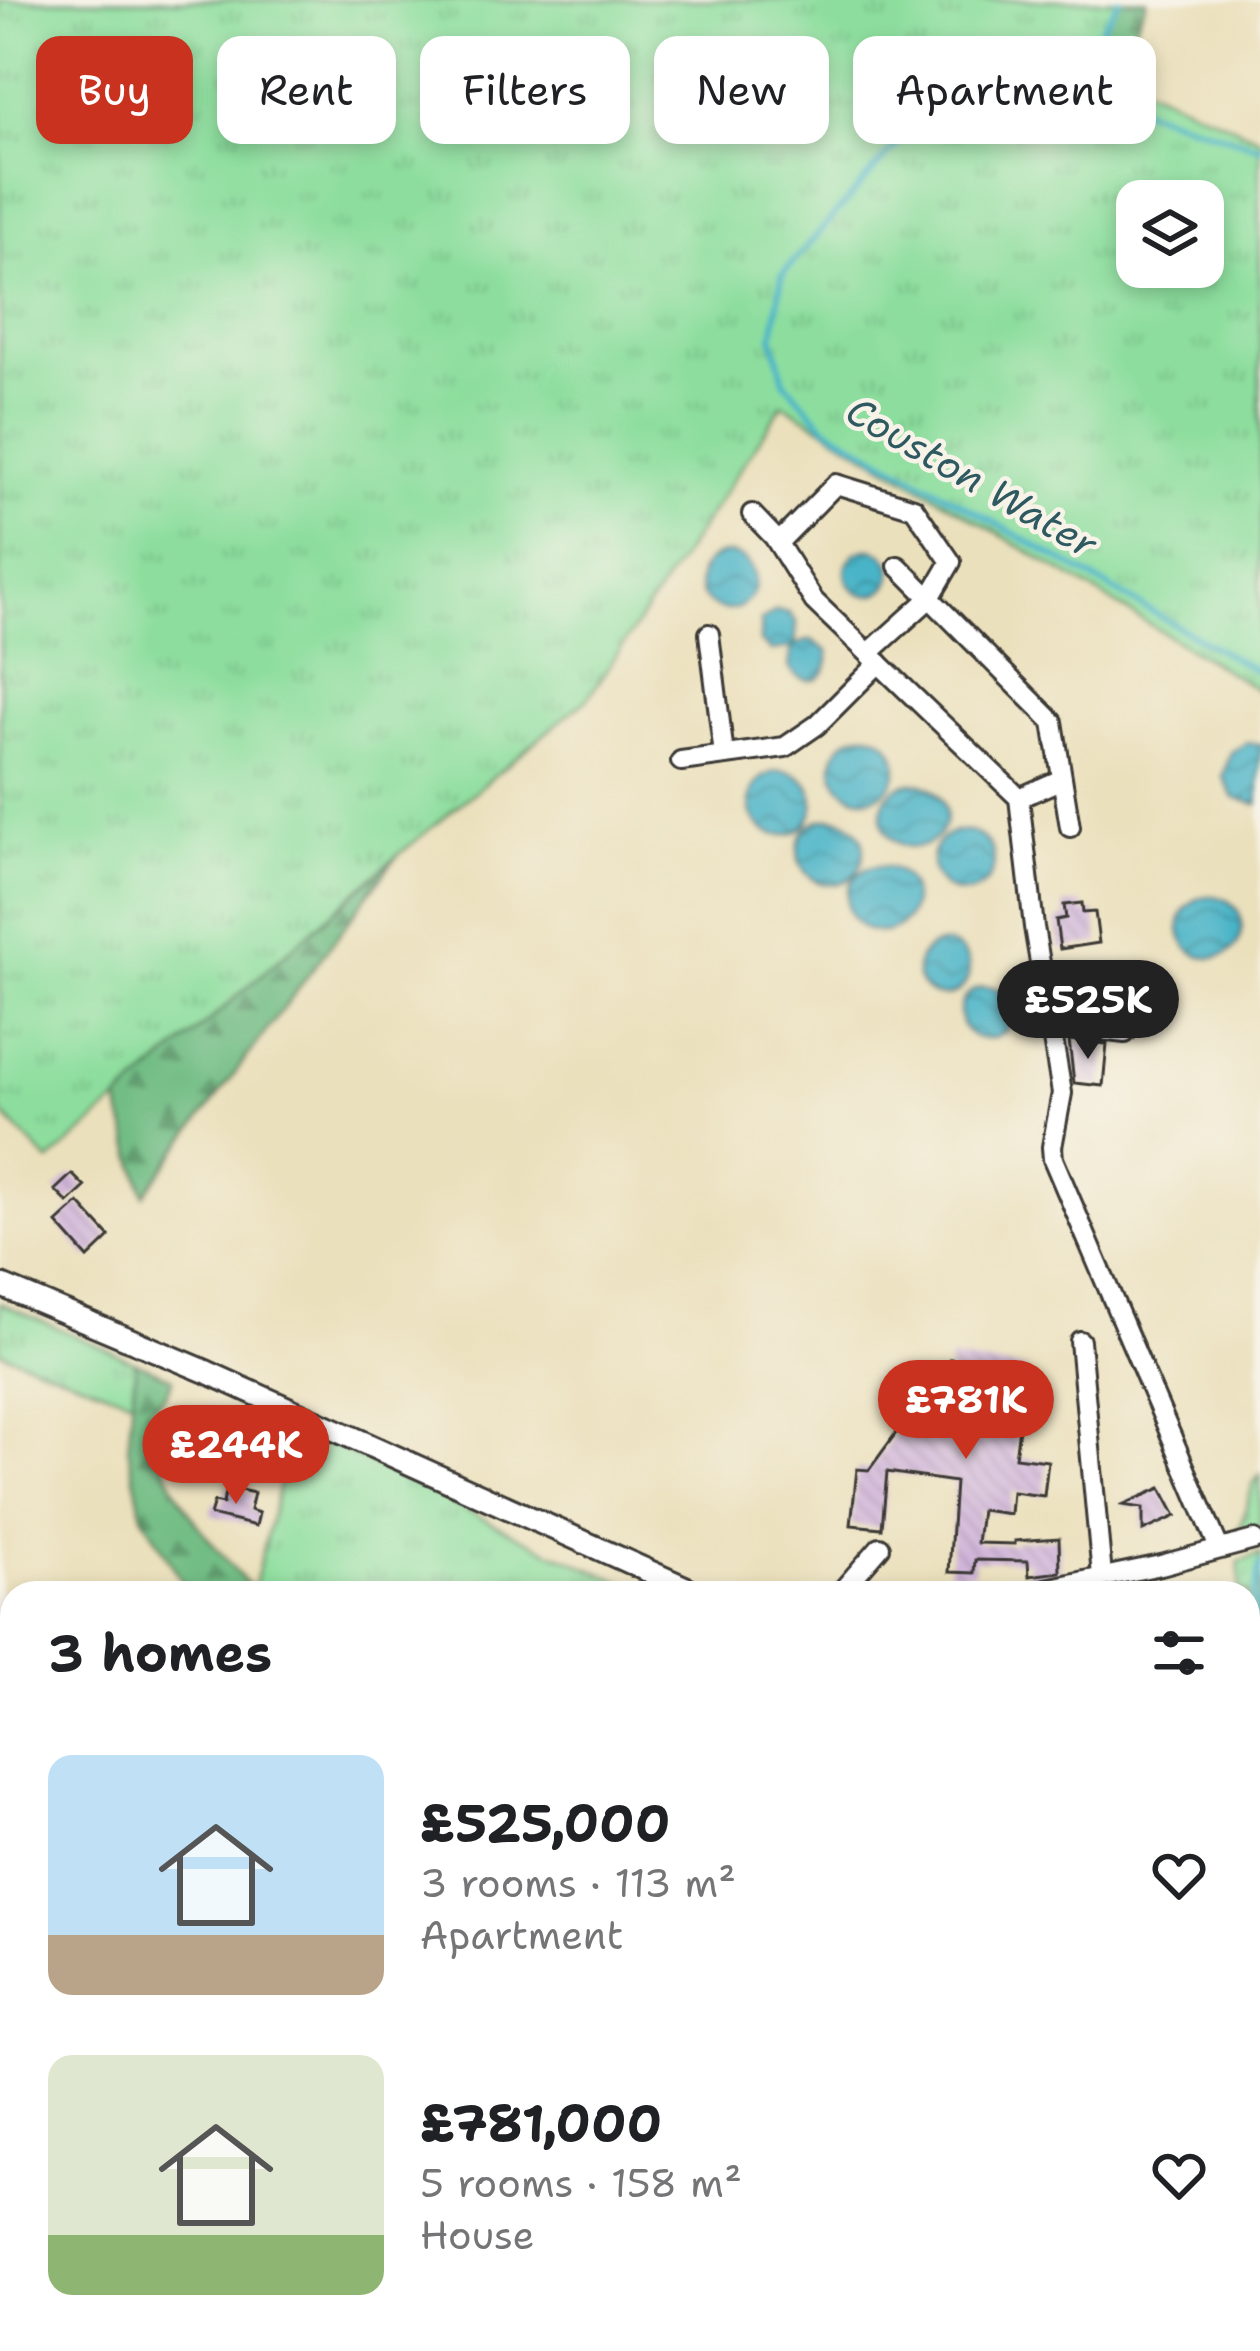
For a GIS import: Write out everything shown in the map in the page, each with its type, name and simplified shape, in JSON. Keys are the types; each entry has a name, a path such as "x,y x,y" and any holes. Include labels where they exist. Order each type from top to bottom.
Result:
{"main road":[{"path":"0,1286 207,1372 671,1581"}],"street":[{"path":"682,760 785,747 798,740 930,598 950,562 914,508 836,484 778,543"},
{"path":"752,514 778,543 814,601 1019,798 1062,1093 1053,1159 1219,1548"},
{"path":"898,566 1053,722 1070,827"},
{"path":"709,634 724,755"},
{"path":"1019,798 1062,779"},
{"path":"1050,1024 1125,1033"},
{"path":"1080,1341 1102,1576"},
{"path":"1080,1581 1254,1540"},
{"path":"850,1581 880,1547"}],"green space":[{"path":"0,0 1119,0 1095,36 853,36 853,144 1156,144 1156,92 1260,138 1260,691 783,404 588,698 397,856 49,1162 0,1111"},
{"path":"1119,0 1147,0 1131,36 1097,35"},
{"path":"397,856 144,1195 118,1101"},
{"path":"0,1303 136,1362 132,1400 0,1352"},
{"path":"136,1362 173,1378 166,1394 148,1410 162,1461 186,1507 245,1581 182,1581 142,1515 128,1448"},
{"path":"294,1426 619,1581 255,1581"},
{"path":"1260,1475 1260,1531 1238,1534 1253,1484"},
{"path":"1260,1554 1260,1581 1240,1581 1239,1562"}],"water":[{"path":"869,549 885,556 892,572 885,588 869,595 853,588 846,572 853,556"},
{"path":"727,554 747,562 755,582 747,602 727,610 707,602 699,582 707,562"},
{"path":"776,611 789,613 797,623 795,645 811,640 828,651 826,669 816,679 803,679 789,667 792,648 771,651 760,642 761,621"},
{"path":"865,734 887,744 897,766 887,788 865,798 843,788 833,766 843,744"},
{"path":"1247,743 1260,744 1258,804 1234,798 1223,776 1231,752"},
{"path":"782,771 805,780 814,803 805,826 782,835 759,826 750,803 759,780"},
{"path":"914,783 936,793 946,815 936,837 914,847 892,837 882,815 892,793"},
{"path":"831,818 854,828 864,851 854,874 831,884 808,874 798,851 808,828"},
{"path":"963,831 985,840 994,862 985,884 963,893 941,884 932,862 941,840"},
{"path":"880,866 903,876 913,899 903,922 880,932 857,922 847,899 857,876"},
{"path":"1211,896 1233,905 1242,927 1233,949 1211,958 1189,949 1180,927 1189,905"},
{"path":"943,944 962,951 969,970 962,989 943,996 924,989 917,970 924,951"},
{"path":"986,987 1004,995 1012,1013 1004,1031 986,1039 968,1031 960,1013 968,995"}],"building":[{"path":"1082,903 1083,913 1095,912 1099,943 1060,949 1056,920 1066,918 1064,905"},
{"path":"1069,1040 1107,1044 1103,1086 1074,1083"},
{"path":"72,1174 85,1187 68,1203 55,1190"},
{"path":"79,1203 110,1237 88,1258 57,1223"},
{"path":"950,1359 1027,1370 1015,1457 1048,1461 1044,1496 1012,1492 1010,1514 981,1510 977,1543 1059,1538 1060,1572 1029,1576 1028,1561 975,1560 974,1573 949,1572 955,1482 887,1472 882,1528 851,1525 857,1469 869,1470 920,1400 929,1401 933,1376 948,1378"},
{"path":"226,1487 254,1493 250,1510 259,1513 256,1526 210,1515 214,1502 223,1504"},
{"path":"1161,1488 1176,1516 1143,1531 1143,1508 1122,1505"}],"waterway":[{"name":"Couston Water","path":"1119,0 1097,35 979,51 782,275 773,337 784,381 826,427 1260,673"},
{"path":"1156,113 1260,147"},
{"name":"Couston Water","path":"1257,1581 1260,1565"}]}
